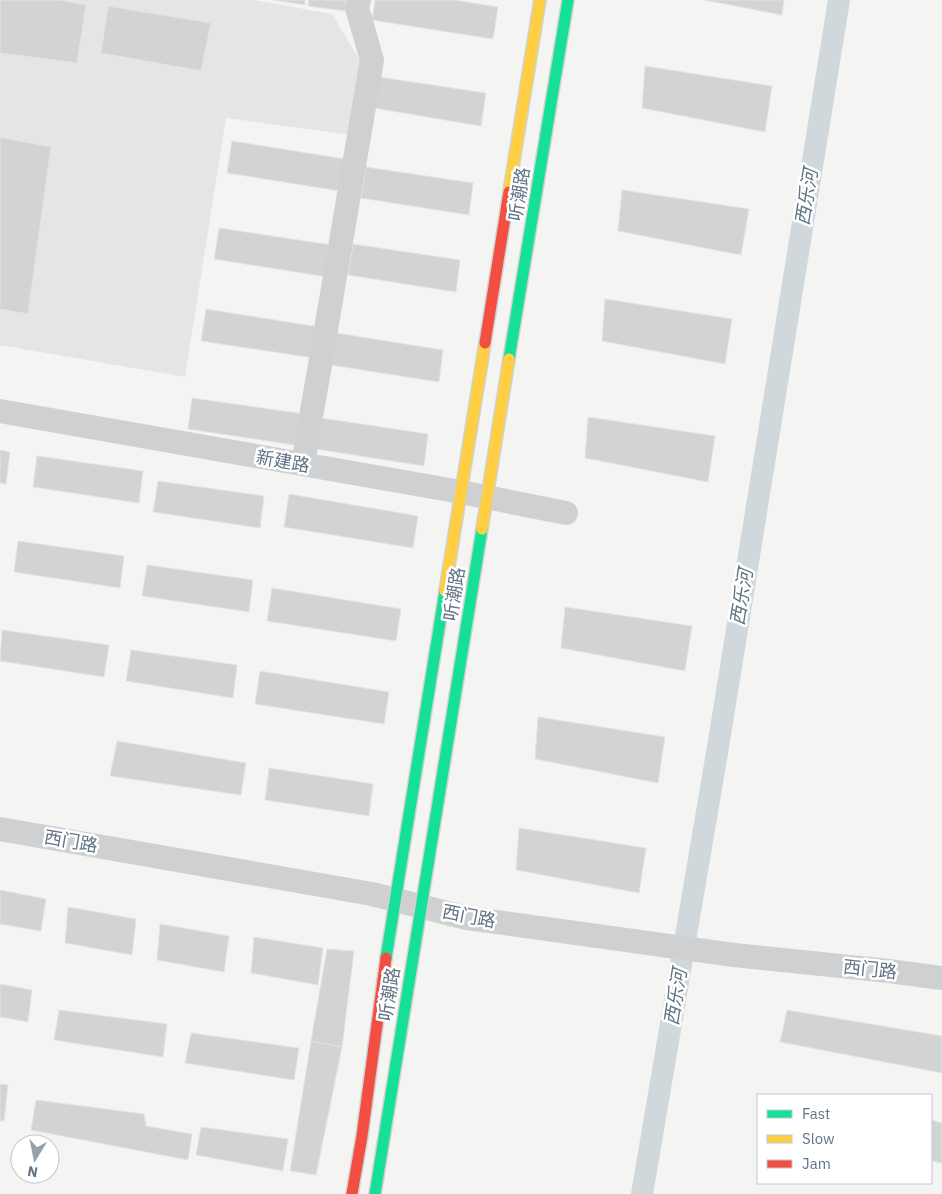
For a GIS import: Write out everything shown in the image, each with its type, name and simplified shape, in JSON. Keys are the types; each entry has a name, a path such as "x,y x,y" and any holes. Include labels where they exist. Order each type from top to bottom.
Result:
{"main road":[{"name":"听潮路","path":"352,1194 362,1136 395,900 540,0"},
{"name":"听潮路","path":"375,1194 420,906 568,0"}],"street":[{"path":"303,464 372,60 357,8 359,0"},
{"name":"新建路","path":"0,411 461,492 566,513"},
{"name":"西门路","path":"0,829 343,889 467,918 734,955 942,978"}],"shaded area":[{"path":"0,0 254,0 332,14 362,64 351,135 226,118 185,377 0,345"}],"building":[{"path":"0,0 59,0 86,5 77,63 0,53"},
{"path":"273,0 305,0 305,5"},
{"path":"309,0 346,0 345,11 308,6"},
{"path":"375,0 455,0 498,7 493,39 372,20"},
{"path":"704,0 784,0 782,15"},
{"path":"108,6 211,23 201,71 101,53"},
{"path":"645,66 772,86 765,132 642,108"},
{"path":"379,77 486,93 481,126 374,108"},
{"path":"0,137 51,147 28,314 0,309"},
{"path":"232,141 345,159 340,191 227,173"},
{"path":"366,167 473,183 469,215 361,198"},
{"path":"622,190 749,209 741,255 618,231"},
{"path":"219,228 332,245 327,277 214,259"},
{"path":"353,244 460,260 456,292 348,275"},
{"path":"605,299 732,319 725,364 602,341"},
{"path":"206,309 319,327 314,358 201,341"},
{"path":"336,333 443,350 439,382 331,365"},
{"path":"192,398 305,414 301,446 188,429"},
{"path":"588,417 715,436 708,482 585,458"},
{"path":"321,418 428,434 424,466 316,449"},
{"path":"0,450 10,452 6,484 0,483"},
{"path":"37,456 143,471 139,503 33,487"},
{"path":"158,481 264,496 260,528 153,512"},
{"path":"289,494 418,516 413,548 284,527"},
{"path":"18,541 124,556 120,588 14,572"},
{"path":"147,565 253,580 249,612 142,596"},
{"path":"272,588 401,609 396,641 267,621"},
{"path":"565,607 692,626 685,671 561,648"},
{"path":"2,630 109,645 104,677 0,661"},
{"path":"131,650 237,665 233,698 126,681"},
{"path":"260,671 389,692 384,724 255,704"},
{"path":"538,717 665,737 658,783 535,759"},
{"path":"117,741 246,763 241,795 110,776"},
{"path":"269,768 373,784 369,816 265,800"},
{"path":"519,828 646,848 639,893 516,870"},
{"path":"0,890 46,899 41,931 0,924"},
{"path":"68,907 136,919 132,955 65,943"},
{"path":"160,924 229,936 224,972 157,960"},
{"path":"254,937 323,948 318,985 251,973"},
{"path":"327,949 354,951 342,1047 311,1041"},
{"path":"0,984 32,990 28,1022 0,1017"},
{"path":"59,1010 167,1024 163,1057 54,1040"},
{"path":"787,1010 942,1036 942,1073 780,1042"},
{"path":"191,1033 299,1048 294,1080 185,1063"},
{"path":"311,1041 342,1047 316,1175 290,1171"},
{"path":"0,1084 8,1085 4,1121 0,1121"},
{"path":"36,1100 144,1114 146,1126 192,1134 188,1160 60,1136 60,1134 31,1130"},
{"path":"932,1120 942,1123 942,1163 932,1161"},
{"path":"201,1127 288,1139 283,1171 196,1155"}],"waterway":[{"name":"西乐河","path":"642,1194 717,753 839,0"}],"traffic: fast":[{"path":"509,359 568,0"},
{"path":"375,1194 482,529"},
{"path":"386,958 445,591"}],"traffic: slow":[{"path":"509,192 540,0"},
{"path":"445,591 485,343"},
{"path":"482,529 509,359"}],"traffic: jam":[{"path":"485,343 509,192"},
{"path":"352,1194 362,1136 386,958"}]}
